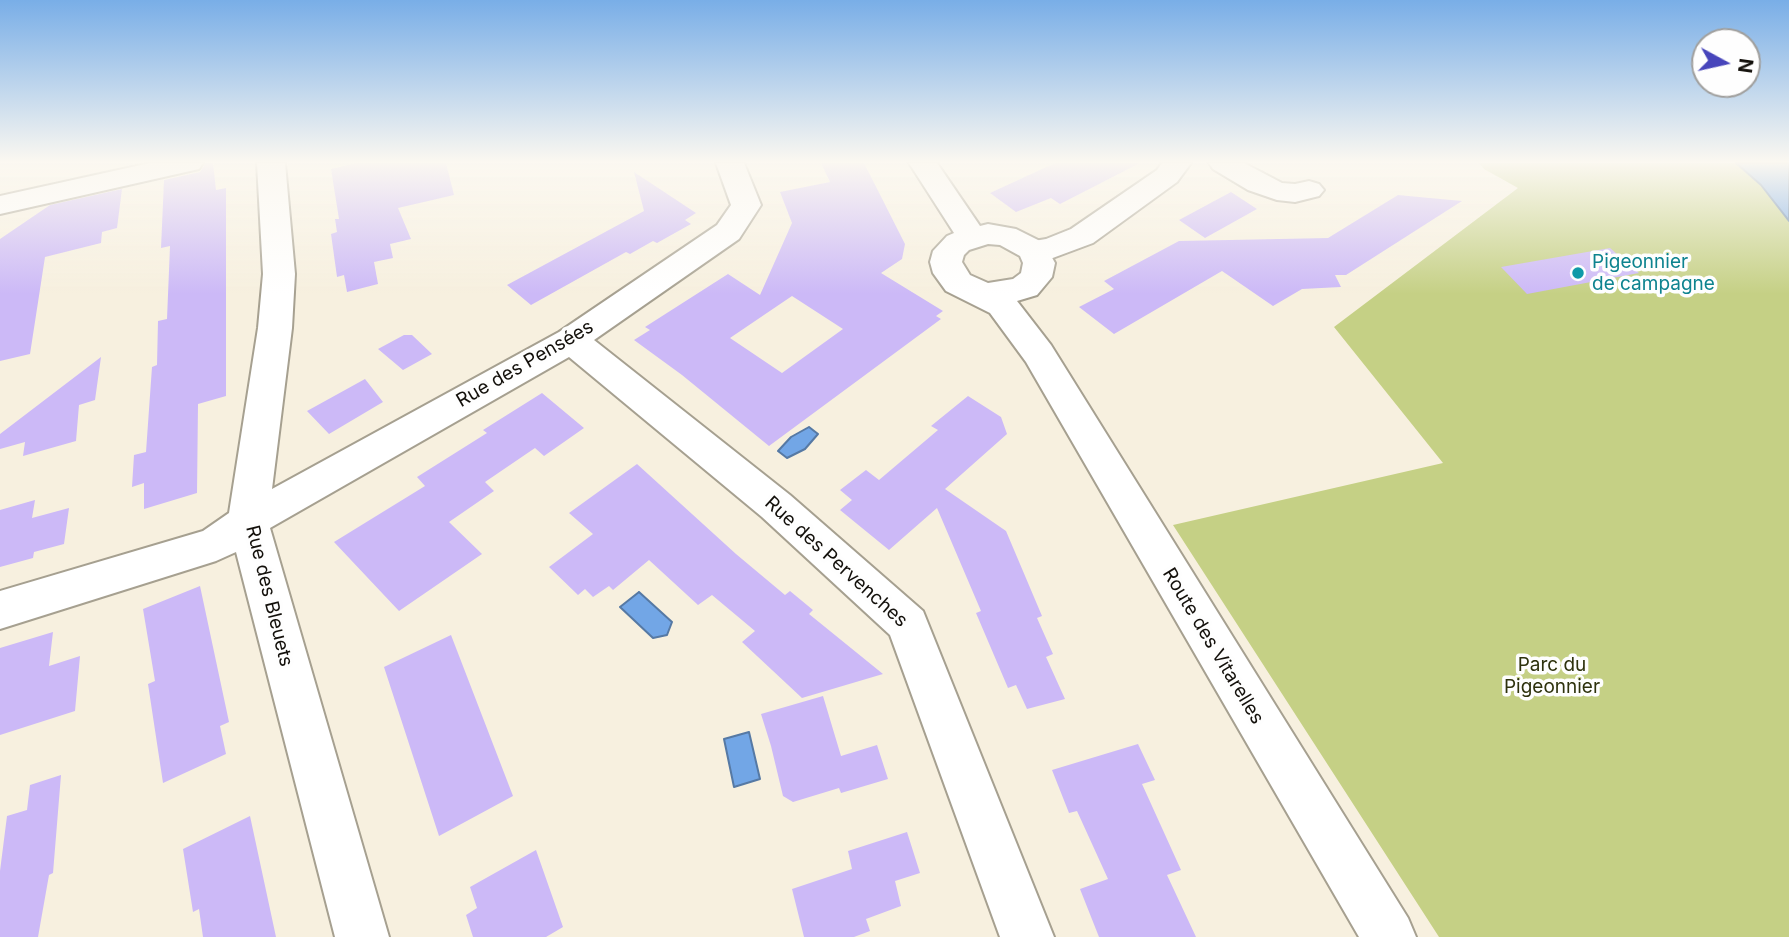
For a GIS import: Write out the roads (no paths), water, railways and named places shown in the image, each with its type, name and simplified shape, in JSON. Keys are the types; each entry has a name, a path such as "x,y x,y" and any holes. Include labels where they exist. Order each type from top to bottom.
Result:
{"street":[{"name":"Rue des Bleuets","path":"274,207 279,274 276,315 248,521 362,937"},
{"name":"Rue des Pensées","path":"0,610 216,544 248,521 571,340 728,232 745,207"},
{"path":"952,207 972,237"},
{"path":"1032,250 1050,249 1082,236 1123,207"},
{"path":"1005,236 1032,250 1039,263 1036,276 1024,287 1006,293 988,294 958,283 949,273 946,262 949,251 958,243 972,237 1005,236"},
{"name":"Route des Vitarelles","path":"1024,287 1039,354"},
{"name":"Route des Vitarelles","path":"972,290 1002,305 1039,354 1389,937"},
{"name":"Rue des Pervenches","path":"571,340 776,506 908,624 1027,937"}],"water":[{"path":"1778,207 1789,207 1789,221"},
{"path":"809,427 818,434 805,449 787,458 778,451 791,437"},
{"path":"639,592 672,622 667,635 653,638 620,607"},
{"path":"749,732 760,779 734,787 724,739"}],"place":[{"name":"Pigeonnier de campagne","path":"1578,273"}],"park label":[{"name":"Parc du Pigeonnier","path":"1552,676"}]}
